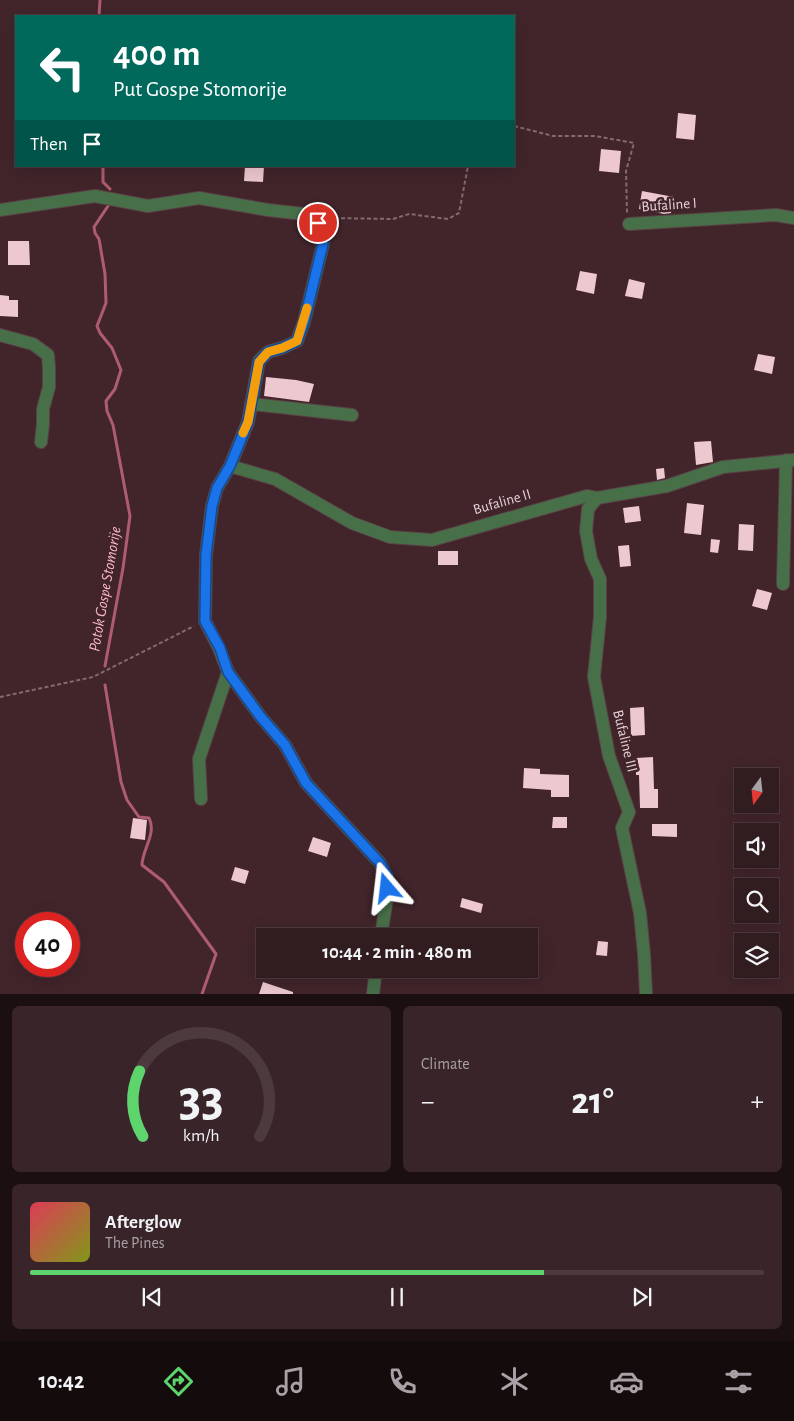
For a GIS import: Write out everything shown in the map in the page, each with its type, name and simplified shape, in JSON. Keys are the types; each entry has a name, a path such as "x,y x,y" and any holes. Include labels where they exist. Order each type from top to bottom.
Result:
{"street":[{"path":"0,210 95,196 148,206 199,198 304,214 313,217 323,232 323,244 304,322 297,341 268,352 259,362 248,422 230,466 217,488 212,506 206,555 205,621 220,648 228,672 260,716 285,745 306,783 380,863 388,877 383,928"},
{"name":"Bufaline I","path":"629,224 776,215 794,218"},
{"path":"0,335 33,344 48,355 50,368 49,387 43,409 41,442"},
{"path":"251,404 352,415"},
{"path":"783,584 790,460"},
{"name":"Bufaline II","path":"230,466 275,478 352,523 390,537 432,540 587,496 597,498 667,486 722,467 790,460"},
{"name":"Bufaline III","path":"597,498 588,509 586,531 591,559 600,579 600,616 594,677 609,756 628,812 622,828 640,913 646,994"},
{"path":"201,798 199,758 228,672"},
{"path":"373,994 375,978"}],"path":[{"name":"Bufaline I","path":"515,126 553,136 595,136 634,143 626,172 626,201 629,224"},
{"path":"313,217 352,220 392,220 409,214 448,219 459,213 468,167"},
{"path":"0,697 93,677 205,621"}],"building":[{"path":"678,113 696,115 694,140 676,138"},
{"path":"601,149 621,151 619,173 599,171"},
{"path":"245,167 264,167 263,182 244,181"},
{"path":"642,191 674,197 671,213 664,214 639,209"},
{"path":"8,241 29,241 30,265 8,265"},
{"path":"580,271 597,274 594,294 576,290"},
{"path":"629,279 645,283 642,299 625,296"},
{"path":"0,295 9,296 9,300 18,300 18,317 0,316"},
{"path":"758,354 775,357 772,374 754,370"},
{"path":"266,377 314,384 309,402 264,396"},
{"path":"711,441 713,462 696,465 694,442"},
{"path":"664,468 665,478 657,480 656,469"},
{"path":"687,503 704,505 701,535 684,533"},
{"path":"639,506 641,521 625,523 623,508"},
{"path":"739,524 754,525 753,551 738,550"},
{"path":"711,539 720,540 718,553 710,552"},
{"path":"629,545 631,566 620,567 618,546"},
{"path":"438,551 458,551 458,565 438,565"},
{"path":"757,589 772,593 767,610 752,606"},
{"path":"644,707 645,735 631,736 630,708"},
{"path":"653,757 654,789 658,789 658,808 640,808 639,775 636,775 636,758"},
{"path":"524,768 540,769 540,774 569,775 569,797 551,797 551,790 523,788"},
{"path":"553,817 567,817 567,828 552,828"},
{"path":"133,818 147,820 145,840 130,838"},
{"path":"652,824 677,824 677,837 652,836"},
{"path":"313,837 331,843 327,857 308,851"},
{"path":"235,867 249,871 245,884 231,880"},
{"path":"462,898 483,904 481,913 460,907"},
{"path":"598,941 608,942 607,956 596,955"},
{"path":"263,982 293,992 293,994 259,994"}],"waterway":[{"name":"Potok Gospe Stomorije","path":"99,15 100,0"},
{"name":"Potok Gospe Stomorije","path":"103,167 103,182 110,189"},
{"name":"Potok Gospe Stomorije","path":"105,666 123,568 130,516 113,425 107,411 106,401 115,389 121,370 112,348 97,326 106,303 105,274 99,239 94,227 108,206"},
{"name":"Potok Gospe Stomorije","path":"105,685 121,782 127,800 139,817 149,818 151,824 150,836 142,865 164,882 216,954 202,994"}],"slow traffic":[{"path":"243,433 248,422 259,362 268,352 297,341 307,308"}],"route":[{"path":"318,223 323,232 323,244 304,322 297,341 268,352 259,362 248,422 230,466 217,488 212,506 206,555 205,621 220,648 228,672 260,716 285,745 306,783 380,863 388,877 387,888"}]}
